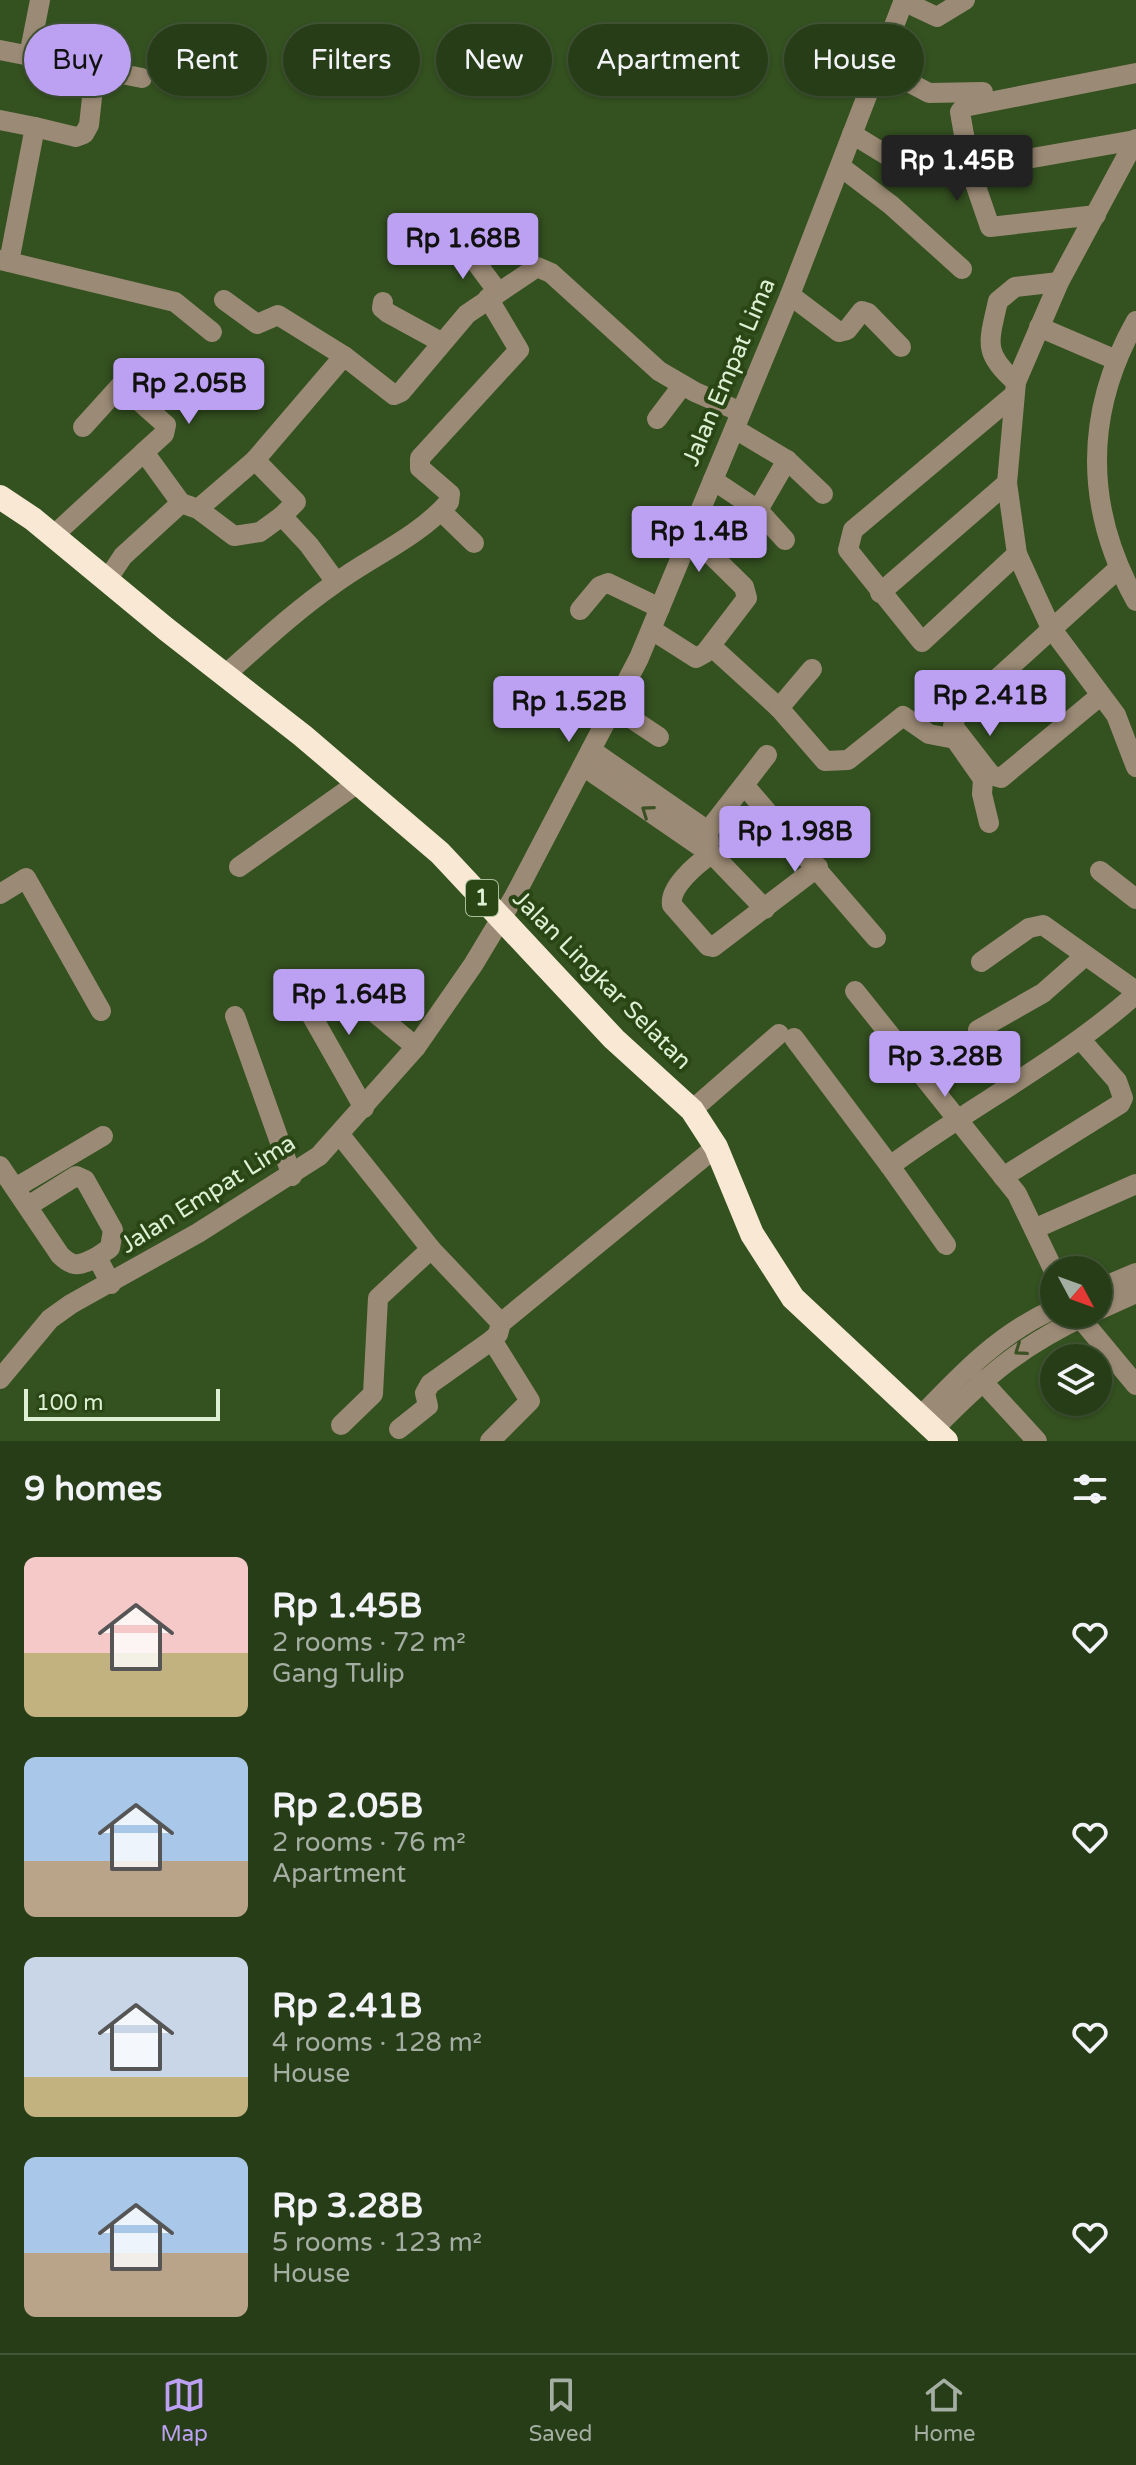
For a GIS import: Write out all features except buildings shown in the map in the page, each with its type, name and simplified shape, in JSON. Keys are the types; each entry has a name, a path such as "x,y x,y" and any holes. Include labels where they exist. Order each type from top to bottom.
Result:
{"highway":[{"name":"Jalan Lingkar Selatan","path":"0,497 54,535 359,782 440,853 624,1049 692,1110 716,1147 752,1234 788,1290 934,1429"}],"street":[{"path":"35,24 40,0"},
{"path":"899,3 937,17 965,0"},
{"name":"Jalan Empat Lima","path":"892,24 899,3"},
{"path":"0,50 24,55"},
{"path":"924,90 969,95 1136,61"},
{"path":"1096,215 990,227 970,169 960,112 964,107 1136,73"},
{"path":"131,76 142,78"},
{"path":"0,120 76,137 84,134 89,125 92,96"},
{"name":"Jalan Empat Lima","path":"0,1379 38,1333 71,1304 111,1284 292,1176 340,1135 416,1047 501,918 652,630 689,533 790,295 867,96"},
{"path":"35,127 16,262 175,302 212,332"},
{"path":"852,134 921,176"},
{"path":"970,169 1136,140"},
{"path":"1136,140 1059,282 1015,389 1007,483 1017,554 1051,628 1100,696 1116,715 1136,730"},
{"path":"841,167 891,205 962,269"},
{"path":"225,675 291,616 336,582 400,543 441,511 451,499 450,494 420,468 420,458 519,350 493,295 461,242 448,236"},
{"path":"224,300 257,324 278,315 292,321 394,395 401,392 441,342 493,295 537,267 545,267 646,361 738,420 823,494"},
{"path":"1015,389 998,367 990,350 998,301 1015,287 1059,282"},
{"path":"790,295 839,332 847,330 862,311 868,313 901,347"},
{"path":"383,302 382,308 388,313 441,342"},
{"path":"1136,321 1116,360 1098,434 1095,470 1097,499 1119,568 1136,601"},
{"path":"1039,327 1116,360"},
{"path":"107,580 123,556 255,460 344,356"},
{"path":"54,535 164,434 166,425 121,385 83,427"},
{"path":"657,419 682,386"},
{"path":"1015,389 853,530 848,550 922,642 1017,554"},
{"path":"144,452 190,506 234,536 260,532 296,502 255,460"},
{"path":"758,510 787,460"},
{"path":"713,480 758,510 785,540"},
{"path":"880,593 1007,483"},
{"path":"441,511 474,543"},
{"path":"282,516 309,545 336,582"},
{"path":"652,630 696,658 711,646 748,594 689,533"},
{"path":"1100,696 1001,778 991,775 955,728 954,718 1119,568"},
{"path":"580,610 600,586 608,583 660,608"},
{"path":"711,646 779,708 825,761 848,760 903,716 929,734 950,737 983,779 982,794 989,823"},
{"path":"779,708 812,669"},
{"path":"614,707 659,737"},
{"path":"1116,715 1134,761"},
{"path":"710,855 708,831 767,755"},
{"path":"587,758 708,831"},
{"path":"587,758 710,855 765,909"},
{"path":"239,867 359,782"},
{"path":"744,785 818,867 876,938"},
{"path":"710,855 677,887 670,899 708,946 719,945 818,867"},
{"path":"1100,871 1136,899"},
{"path":"0,894 26,878 101,1011"},
{"path":"890,1166 955,1118 1082,1041 1136,993 1043,925 1036,925 981,962"},
{"path":"978,1030 1043,993 1085,956"},
{"path":"296,988 364,1108"},
{"path":"855,991 1017,1194 1047,1256"},
{"path":"362,1002 416,1047"},
{"path":"235,1016 292,1176"},
{"path":"692,1110 787,1036 890,1166 946,1245"},
{"path":"1003,1177 1120,1104 1123,1098 1117,1081 1082,1041"},
{"path":"340,1135 496,1331 530,1401 490,1441"},
{"path":"15,1188 103,1136"},
{"path":"399,1429 428,1406 425,1393 430,1384 716,1147"},
{"path":"0,1166 15,1188 70,1265 79,1266 110,1248 113,1230 85,1180 76,1176 28,1206"},
{"path":"1030,1221 1136,1184"},
{"path":"341,1425 373,1394 378,1358 374,1311 378,1298 431,1249"},
{"path":"97,1257 111,1284"},
{"path":"1112,1283 1136,1273"},
{"path":"1112,1303 1136,1293"},
{"path":"934,1429 987,1348 1021,1324 1040,1315"},
{"path":"934,1429 981,1380 1024,1347 1060,1328"},
{"path":"1096,1328 1134,1381"},
{"path":"981,1380 1037,1441"}]}
